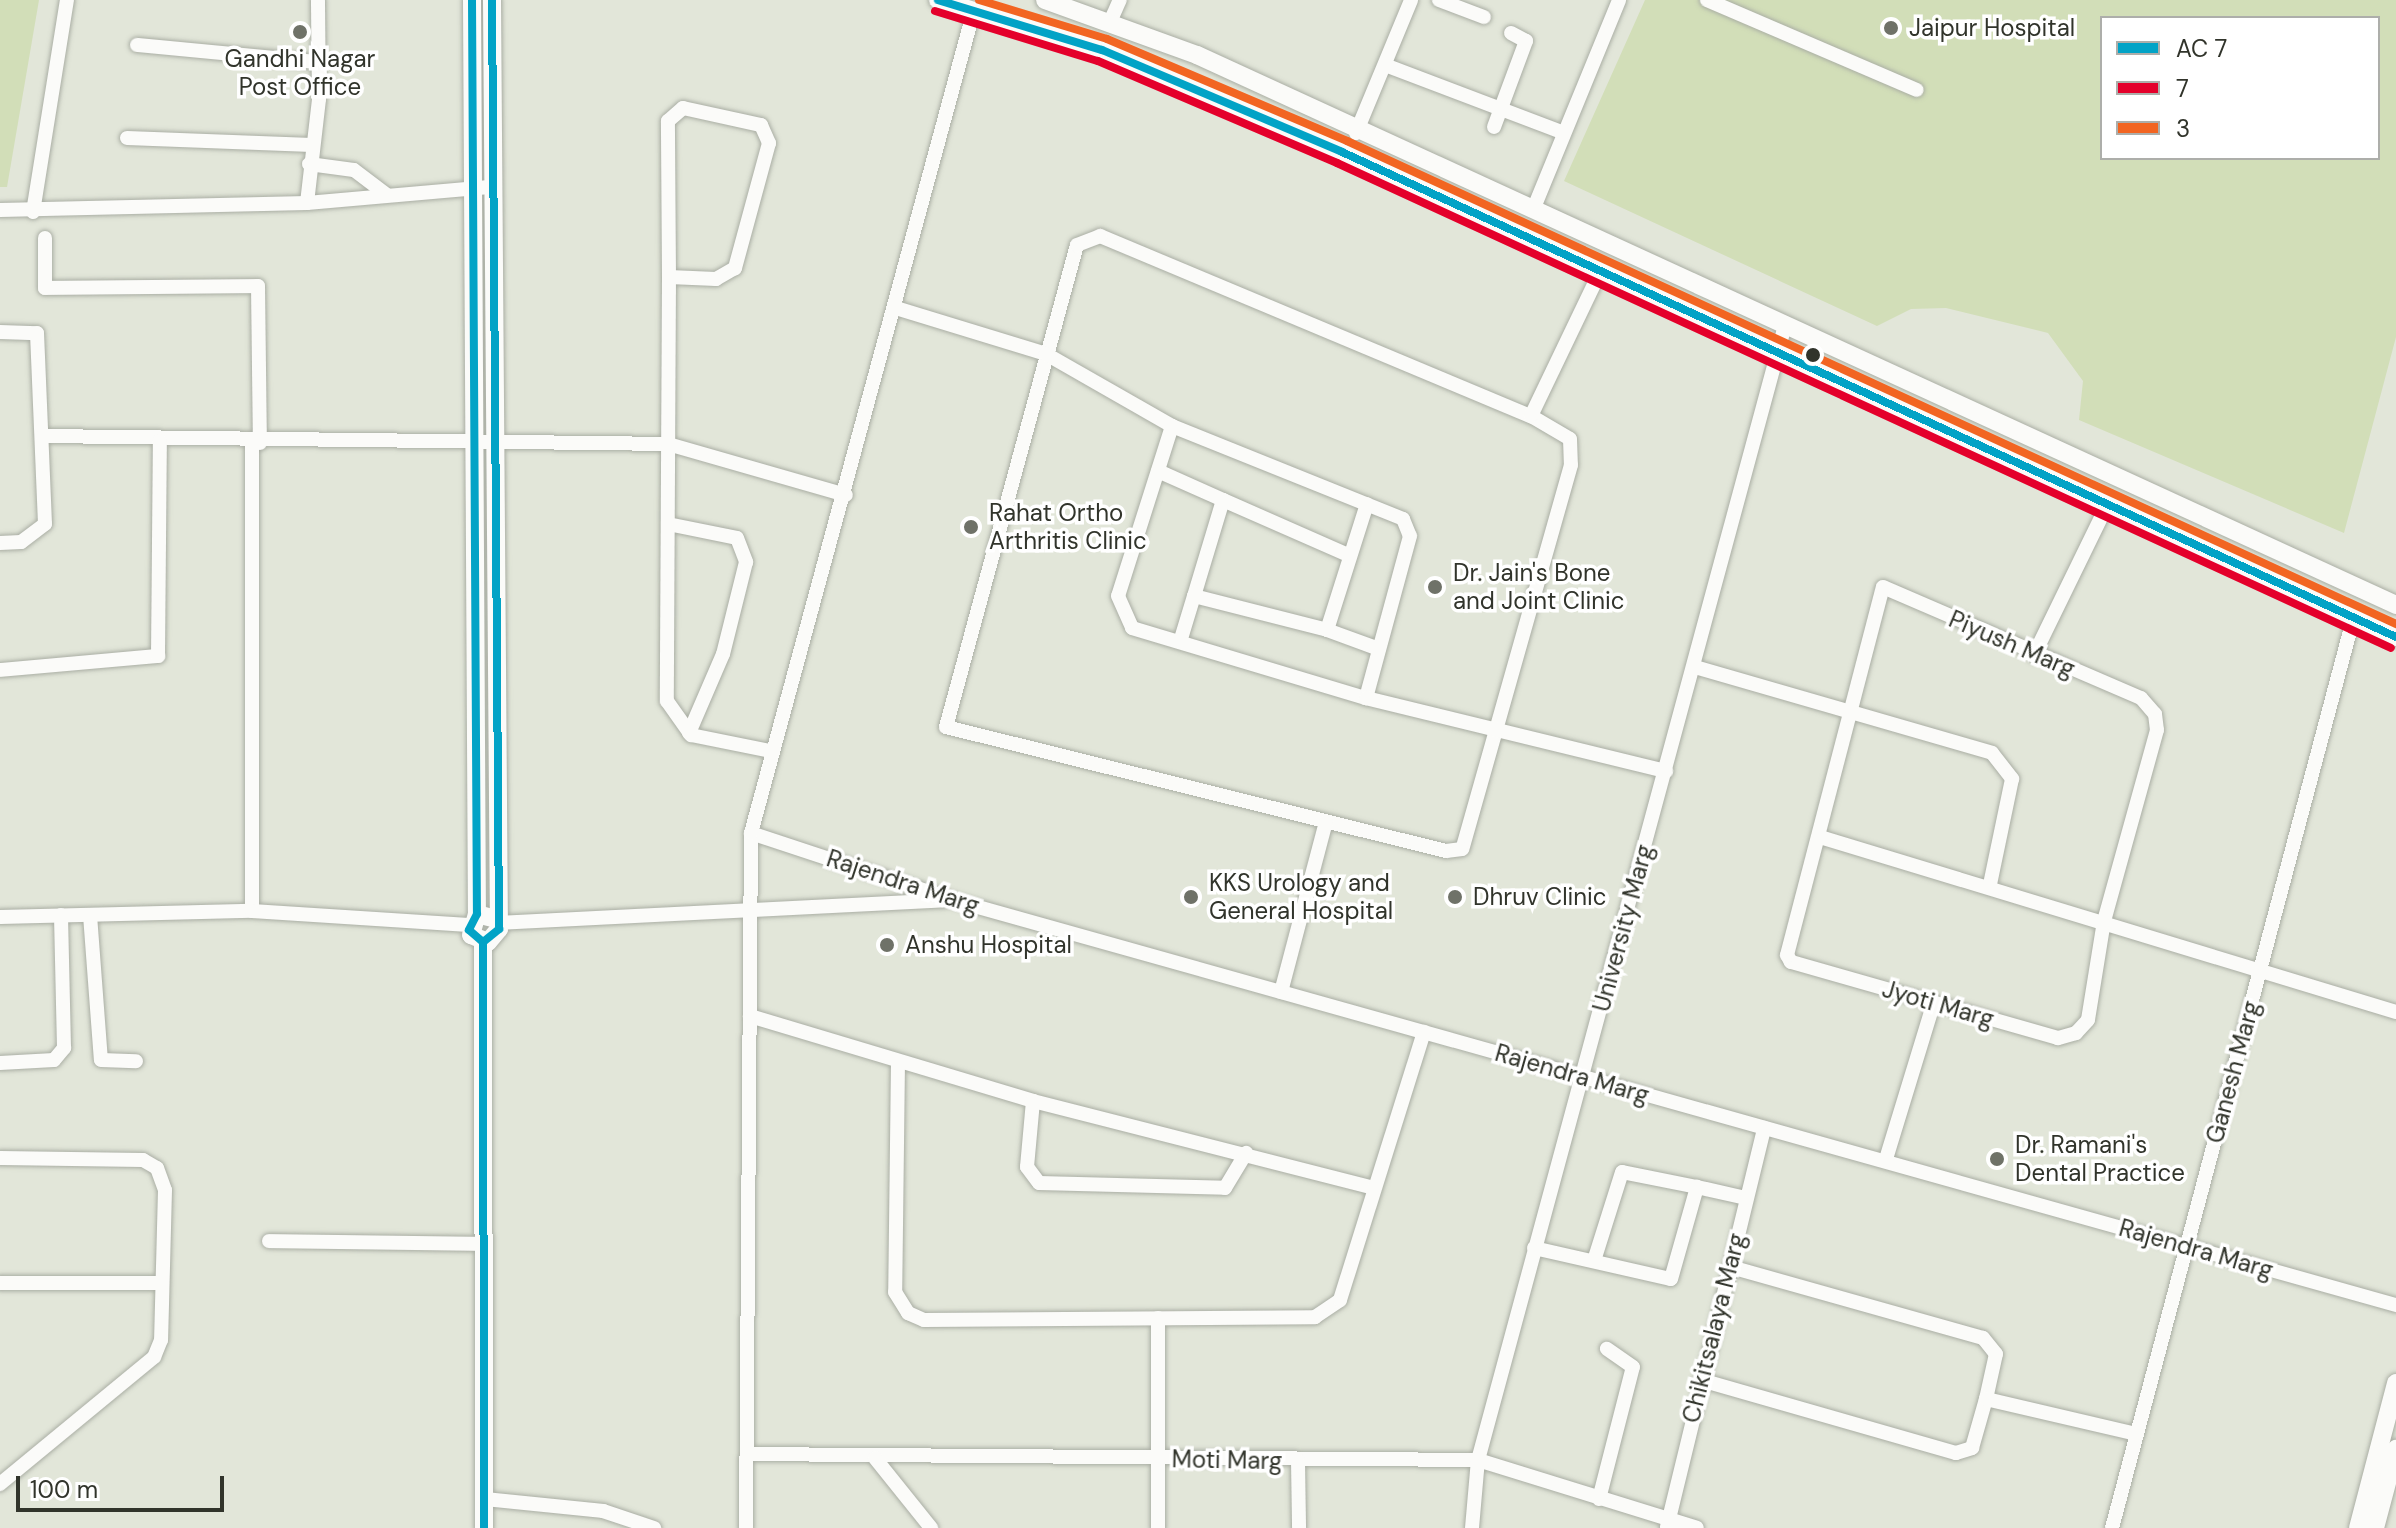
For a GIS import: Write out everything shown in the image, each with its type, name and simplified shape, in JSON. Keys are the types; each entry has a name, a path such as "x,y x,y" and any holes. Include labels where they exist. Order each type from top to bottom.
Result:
{"main road":[{"path":"470,0 491,442 497,934 483,942"},
{"path":"484,1528 483,942 473,920 469,441 492,0"},
{"path":"938,0 1133,64 1481,213 1776,356 2396,637"},
{"path":"1045,0 1110,22 1533,210 1784,329 2396,605"},
{"path":"473,920 497,921"},
{"path":"2358,1528 2396,1383"},
{"path":"2375,1528 2396,1449"}],"street":[{"path":"33,212 67,0"},
{"path":"307,203 318,0"},
{"path":"1110,22 1120,0"},
{"path":"1439,0 1484,17"},
{"path":"1533,210 1619,0"},
{"path":"1707,0 1917,90"},
{"path":"1356,133 1385,65 1407,1"},
{"path":"746,1528 750,1016 746,908 751,833 770,751 846,495 974,10"},
{"path":"1494,127 1526,41 1511,33"},
{"path":"137,45 317,62"},
{"path":"1385,65 1564,133"},
{"path":"669,277 716,279 735,268 769,143 761,125 683,108 668,121 667,701 689,733 770,751"},
{"path":"127,138 312,145"},
{"path":"309,164 354,170 387,195"},
{"path":"0,210 33,212 307,203 480,188"},
{"path":"1100,236 1565,433 1571,465 1462,849 1326,822 946,727 1046,354 1077,245 1100,236"},
{"path":"45,238 45,288 258,286 252,911"},
{"path":"1531,416 1600,272"},
{"path":"896,308 1046,354 1172,426 1403,519 1410,536 1366,698"},
{"name":"University Marg","path":"1472,1528 1478,1460 1784,329"},
{"path":"0,332 37,333 45,524 21,542 0,543"},
{"path":"1172,426 1118,596 1132,628 1366,698 1666,771"},
{"path":"43,436 256,443 469,441 668,444 846,495"},
{"path":"0,670 158,656 160,441"},
{"path":"1158,471 1348,555"},
{"path":"1180,642 1223,500"},
{"path":"1327,630 1348,555 1367,504"},
{"path":"2034,655 2107,505"},
{"path":"668,524 737,538 746,562 723,654 689,733"},
{"name":"Piyush Marg","path":"1851,712 1883,587 2034,655 2141,698 2157,730 2104,921"},
{"path":"1194,596 1327,630 1379,649"},
{"name":"Ganesh Marg","path":"2112,1528 2354,616"},
{"path":"1695,667 1992,753 2006,767 2012,779 1990,884"},
{"path":"1851,712 1820,837 1990,884 2258,973 2396,1012"},
{"path":"1281,992 1326,822"},
{"name":"Rajendra Marg","path":"751,833 953,900 1764,1128 1886,1159 2396,1305"},
{"name":"Jyoti Marg","path":"1820,837 1787,955 1791,962 2058,1038 2088,1020 2104,921"},
{"path":"497,921 953,900"},
{"path":"0,917 252,911 473,920"},
{"path":"0,1063 54,1060 64,1048 61,915"},
{"path":"90,915 101,1060 136,1061"},
{"path":"1886,1159 1934,1002"},
{"path":"750,1016 1033,1101 1374,1188"},
{"path":"898,1062 895,1292 908,1313 924,1320 1158,1318 1332,1312 1424,1032"},
{"path":"1033,1101 1027,1167 1039,1183 1225,1188 1246,1153"},
{"name":"Chikitsalaya Marg","path":"1667,1524 1764,1128"},
{"path":"0,1158 106,1156 157,1168 165,1190 161,1340 154,1357 0,1484"},
{"path":"1594,1261 1622,1172 1746,1198"},
{"path":"1534,1248 1671,1279 1697,1187"},
{"path":"269,1241 484,1244"},
{"path":"1701,1380 1956,1453 1972,1448 1986,1399 1996,1354 1983,1338 1731,1267"},
{"path":"0,1283 162,1283"},
{"path":"1158,1318 1158,1528"},
{"path":"1599,1499 1633,1367 1607,1349"},
{"path":"1986,1399 2136,1434"},
{"name":"Moti Marg","path":"747,1454 875,1458 1478,1460 1667,1524 1697,1528"},
{"path":"875,1458 931,1528"},
{"path":"1298,1461 1299,1528"},
{"path":"485,1499 603,1511 654,1528"}],"green space":[{"path":"0,0 39,0 7,187 0,187"},
{"path":"1645,0 2396,0 2396,337 2344,533 2079,420 2083,381 2048,333 1946,308 1911,309 1877,326 1564,181"}],"transit line":[{"path":"472,0 477,914 469,930 483,942 499,929 492,0"},
{"path":"938,0 1102,50 1342,152 2396,637"},
{"name":"3","path":"979,0 1107,39 1347,141 2396,624"},
{"name":"7","path":"935,11 1098,61 1337,163 2391,648"},
{"path":"483,942 484,1528"}],"place":[{"name":"Jaipur Hospital","path":"1891,28"},
{"name":"Gandhi Nagar Post Office","path":"300,32"},
{"name":"Rahat Ortho Arthritis Clinic","path":"971,527"},
{"name":"Dr. Jain's Bone and Joint Clinic","path":"1435,587"},
{"name":"KKS Urology and General Hospital","path":"1191,897"},
{"name":"Dhruv Clinic","path":"1455,897"},
{"name":"Anshu Hospital","path":"887,945"},
{"name":"Dr. Ramani's Dental Practice","path":"1997,1159"}]}
